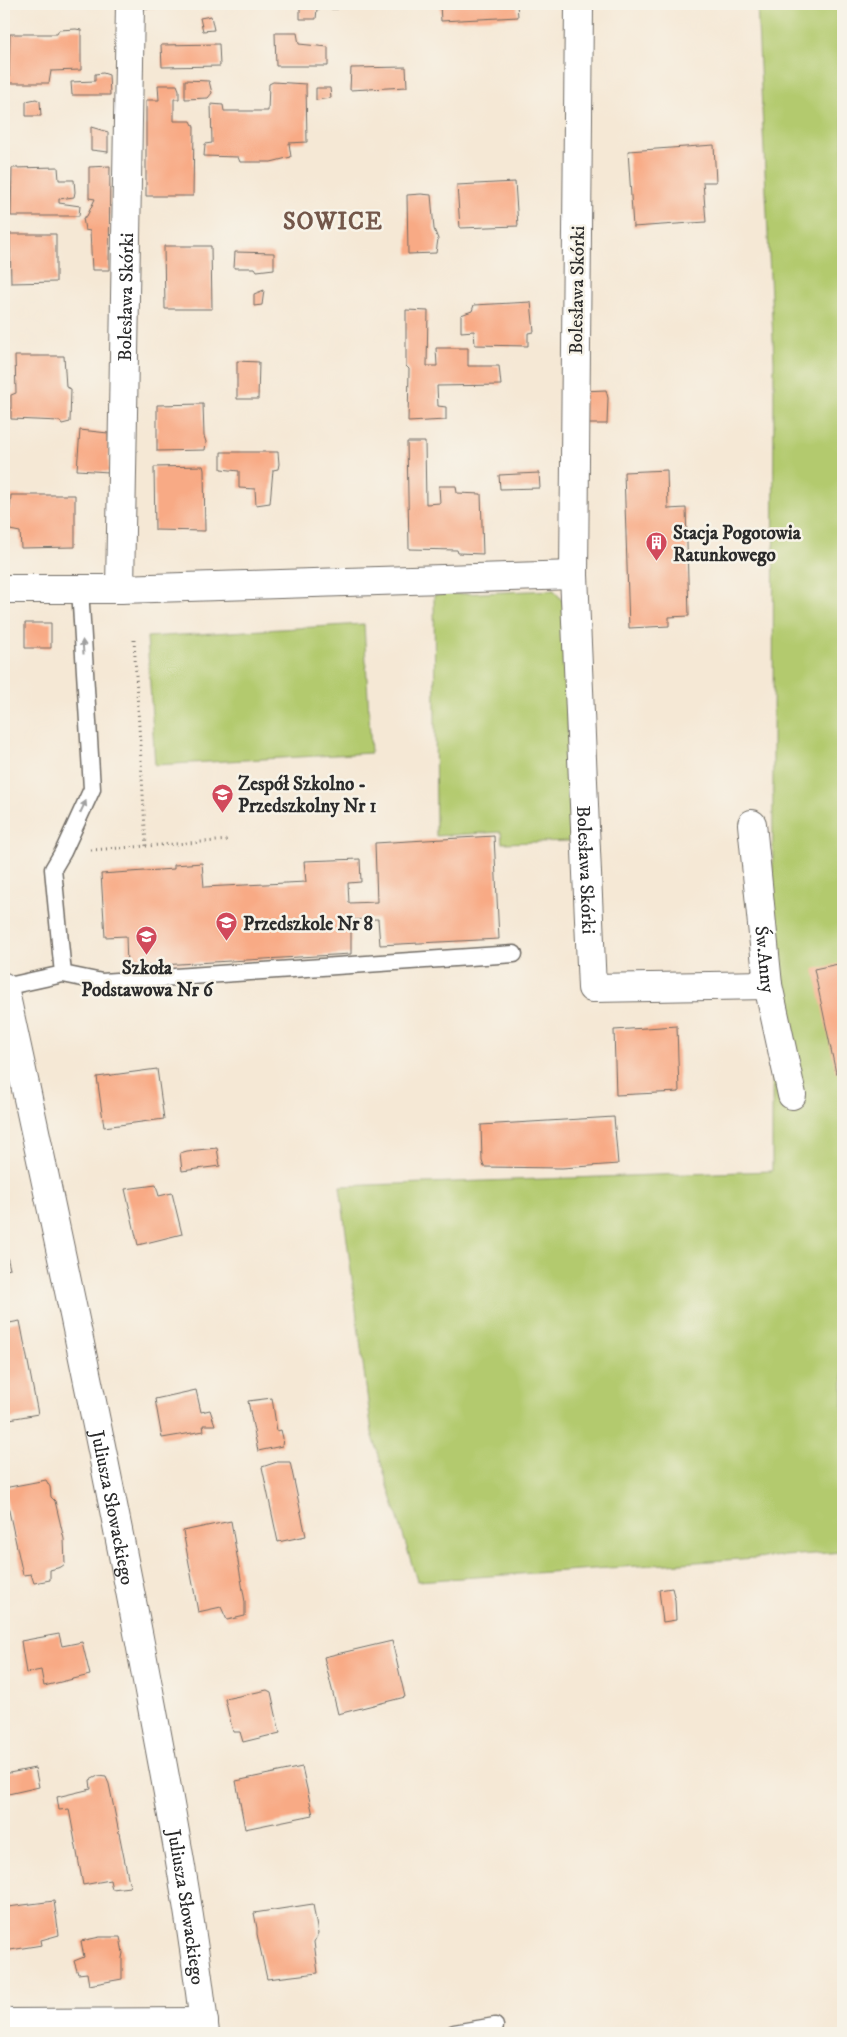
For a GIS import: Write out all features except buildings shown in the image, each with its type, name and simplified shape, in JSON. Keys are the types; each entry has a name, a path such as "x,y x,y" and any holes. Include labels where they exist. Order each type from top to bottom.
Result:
{"street":[{"name":"Bolesława Skórki","path":"120,589 130,4"},
{"name":"Bolesława Skórki","path":"579,4 574,575 592,988 768,985"},
{"path":"4,589 120,589 574,575"},
{"name":"Św.Anny","path":"752,824 768,985 792,1095"},
{"name":"Juliusza Słowackiego","path":"4,987 80,1340 126,1572 168,1793 204,2028"},
{"path":"4,2023 204,2028"}],"lane":[{"path":"62,974 53,869 63,852 92,789 80,588"},
{"path":"4,987 62,974 102,982 514,954"},
{"path":"454,2033 495,2026"}],"path":[{"path":"134,640 146,846"},
{"path":"63,852 230,840"}],"green space":[{"path":"757,4 843,4 843,1552 417,1581 372,1433 340,1186 772,1171 774,360"},
{"path":"554,590 564,603 571,841 502,843 501,832 436,836 434,595"},
{"path":"364,624 371,753 155,765 147,637"}],"place":[{"name":"Stacja Pogotowia Ratunkowego","path":"657,562"},
{"name":"Zespół Szkolno - Przedszkolny Nr 1","path":"222,813"},
{"name":"Przedszkole Nr 8","path":"227,942"},
{"name":"Szkoła Podstawowa Nr 6","path":"147,955"}],"district":[{"name":"SOWICE","path":"333,221"}]}
